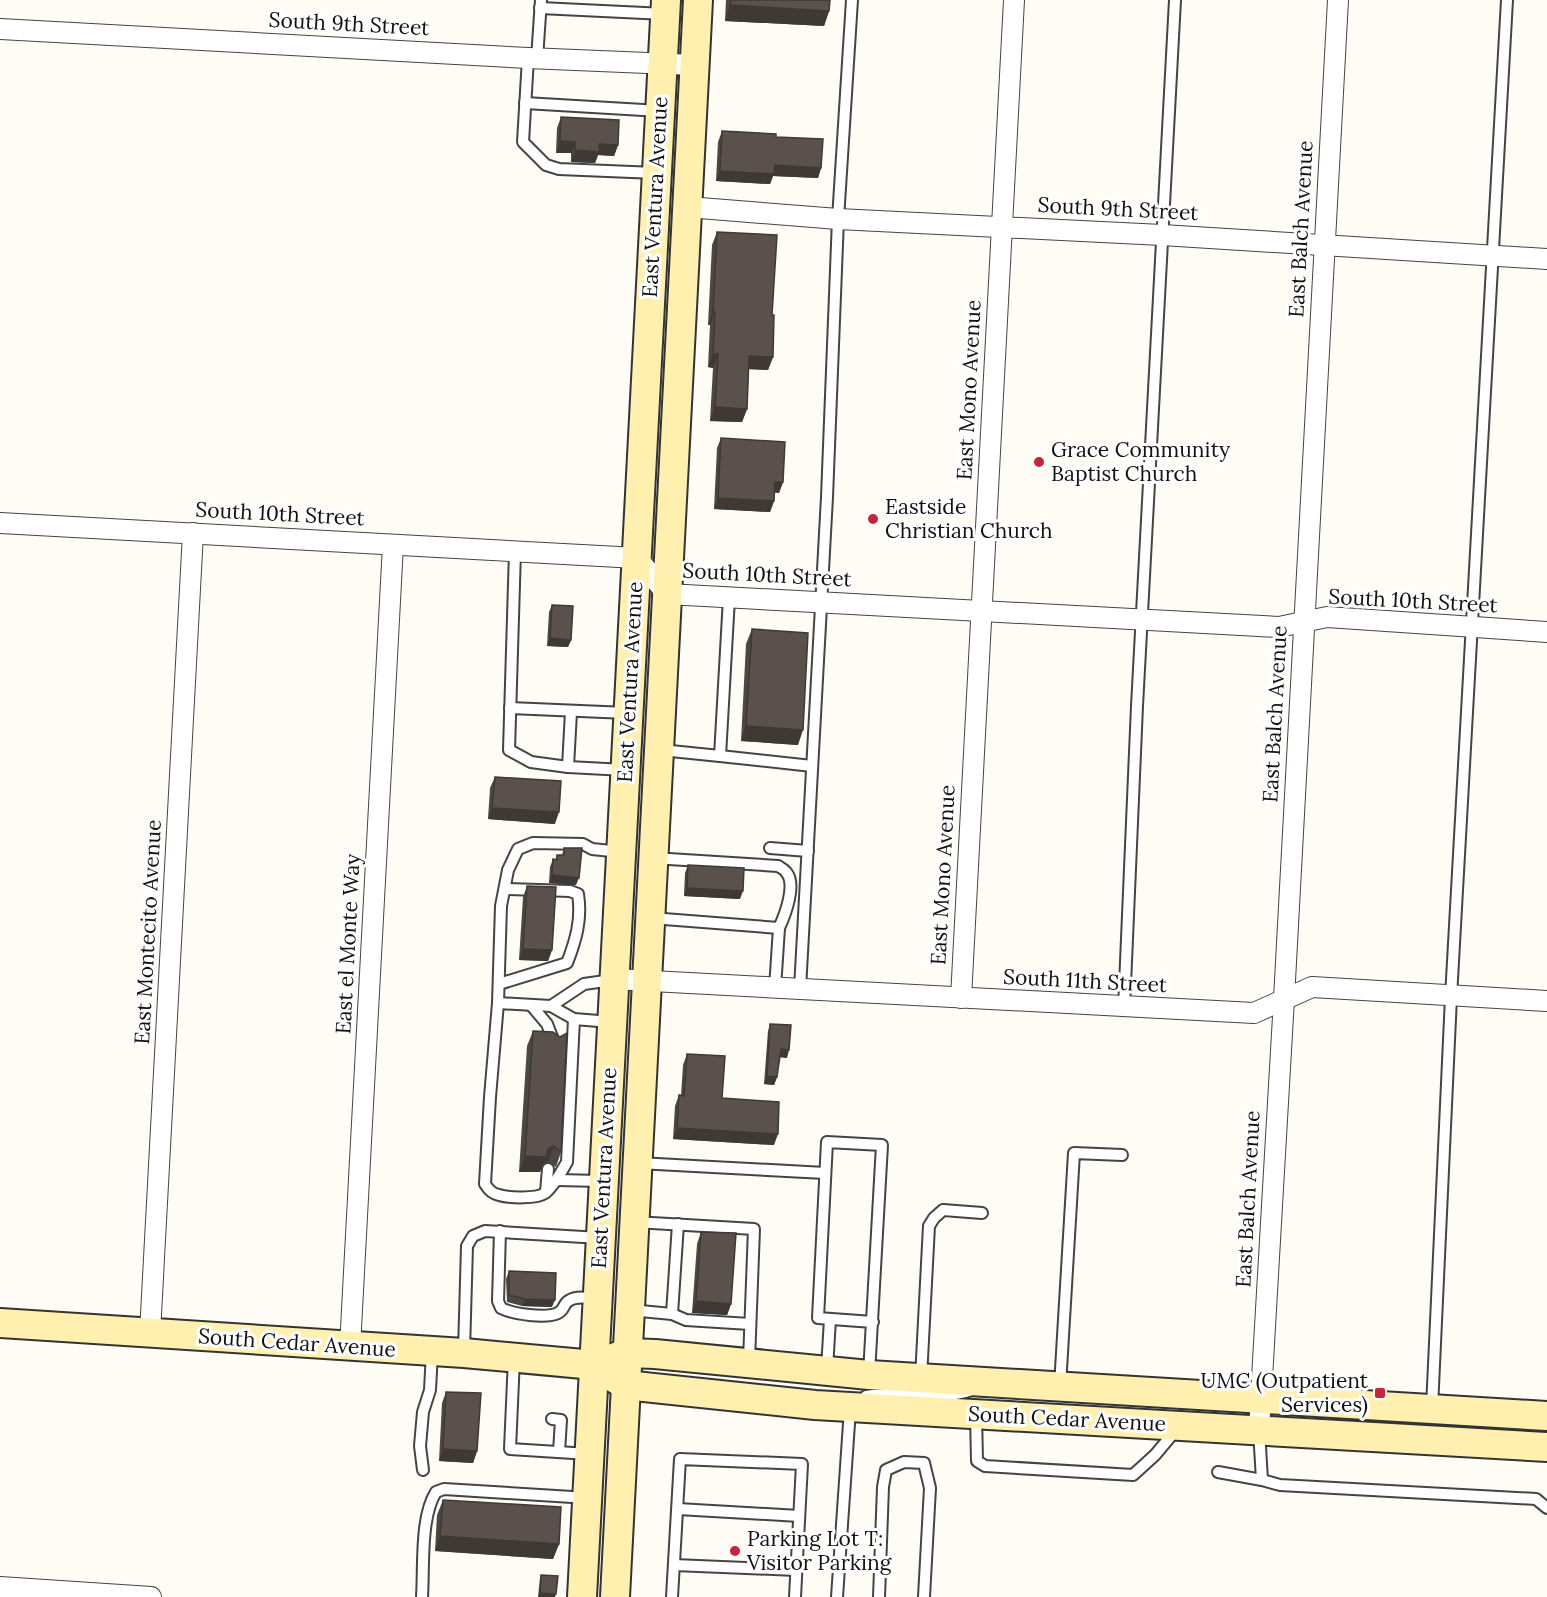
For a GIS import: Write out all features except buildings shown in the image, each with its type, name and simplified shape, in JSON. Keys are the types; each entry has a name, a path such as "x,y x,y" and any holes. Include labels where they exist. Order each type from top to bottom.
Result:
{"main road":[{"name":"East Ventura Avenue","path":"615,1597 698,0"},
{"name":"East Ventura Avenue","path":"582,1597 665,7"},
{"name":"South Cedar Avenue","path":"0,1323 464,1353 594,1365 627,1353 869,1375 1547,1416"},
{"name":"South Cedar Avenue","path":"594,1365 625,1385 850,1407 1547,1447"}],"street":[{"name":"East Mono Avenue","path":"961,998 1014,0"},
{"name":"East Balch Avenue","path":"1259,1430 1338,0"},
{"name":"South 9th Street","path":"0,29 694,65"},
{"name":"South 9th Street","path":"687,207 838,219 1161,235 1547,259"},
{"name":"South 10th Street","path":"0,522 637,558 667,594 1279,627 1327,617 1547,632"},
{"name":"East Montecito Avenue","path":"150,1333 193,533"},
{"name":"East el Monte Way","path":"350,1347 393,545"},
{"name":"South 11th Street","path":"614,980 1254,1013 1312,987 1547,1001"},
{"path":"0,1587 151,1597"}],"lane":[{"path":"800,989 821,602 838,219 852,0"},
{"path":"1124,1008 1161,235 1175,0"},
{"path":"1432,1409 1451,997 1507,0"},
{"path":"656,173 551,168 523,142 525,103 540,4 665,7"},
{"path":"525,103 660,111"},
{"path":"515,551 509,750 531,762 568,767 626,770"},
{"path":"720,756 729,598"},
{"path":"510,708 629,714"},
{"path":"568,767 571,712"},
{"path":"658,749 812,766"},
{"path":"574,1019 567,1162 557,1180 546,1192 537,1197 498,1195 489,1190 485,1184 498,1003 501,906 508,870 518,849 533,843 583,844 592,849 621,852"},
{"path":"770,848 808,851"},
{"path":"652,858 778,866 787,872 791,883 787,911 779,928 775,988"},
{"path":"499,984 567,963 578,934 580,907 578,894 570,891 505,889"},
{"path":"649,918 779,928"},
{"path":"550,1006 584,984 614,980"},
{"path":"498,1003 550,1006 574,1019 611,1022"},
{"path":"531,1005 547,1024 555,1046"},
{"path":"869,1375 873,1322 882,1145 827,1142 818,1318 873,1322"},
{"path":"1060,1386 1074,1153 1122,1155"},
{"path":"638,1163 825,1173"},
{"path":"546,1192 548,1169"},
{"path":"557,1180 603,1181"},
{"path":"921,1378 929,1227 934,1218 943,1210 982,1213"},
{"path":"634,1222 754,1229 749,1363"},
{"path":"672,1314 678,1224"},
{"path":"464,1353 467,1246 473,1236 485,1231 500,1231 600,1238"},
{"path":"500,1231 498,1301 501,1308 522,1314 555,1314 574,1298 597,1298"},
{"path":"630,1310 672,1314 686,1320 750,1324"},
{"path":"827,1370 830,1318"},
{"path":"423,1470 420,1446 423,1412 430,1390 432,1352"},
{"path":"514,1357 510,1449 590,1454"},
{"path":"837,1597 850,1407 861,1398 877,1394 958,1395 992,1383"},
{"path":"976,1414 977,1461 985,1466 1134,1475 1155,1455 1179,1426"},
{"path":"512,1416 524,1417"},
{"path":"552,1419 561,1420 559,1452"},
{"path":"1259,1430 1262,1480"},
{"path":"672,1597 680,1459 802,1464 795,1597"},
{"path":"879,1597 883,1487 886,1470 904,1462 924,1463 930,1488 924,1597"},
{"path":"1218,1472 1280,1485 1536,1499 1547,1508"},
{"path":"422,1597 426,1534 431,1500 436,1492 444,1490 588,1498"},
{"path":"678,1509 799,1516"},
{"path":"674,1565 796,1570"}],"place":[{"name":"Grace Community Baptist Church","path":"1039,462"},
{"name":"Eastside Christian Church","path":"873,519"},
{"name":"UMC (Outpatient Services)","path":"1380,1393"},
{"name":"Parking Lot T: Visitor Parking","path":"735,1551"}]}
